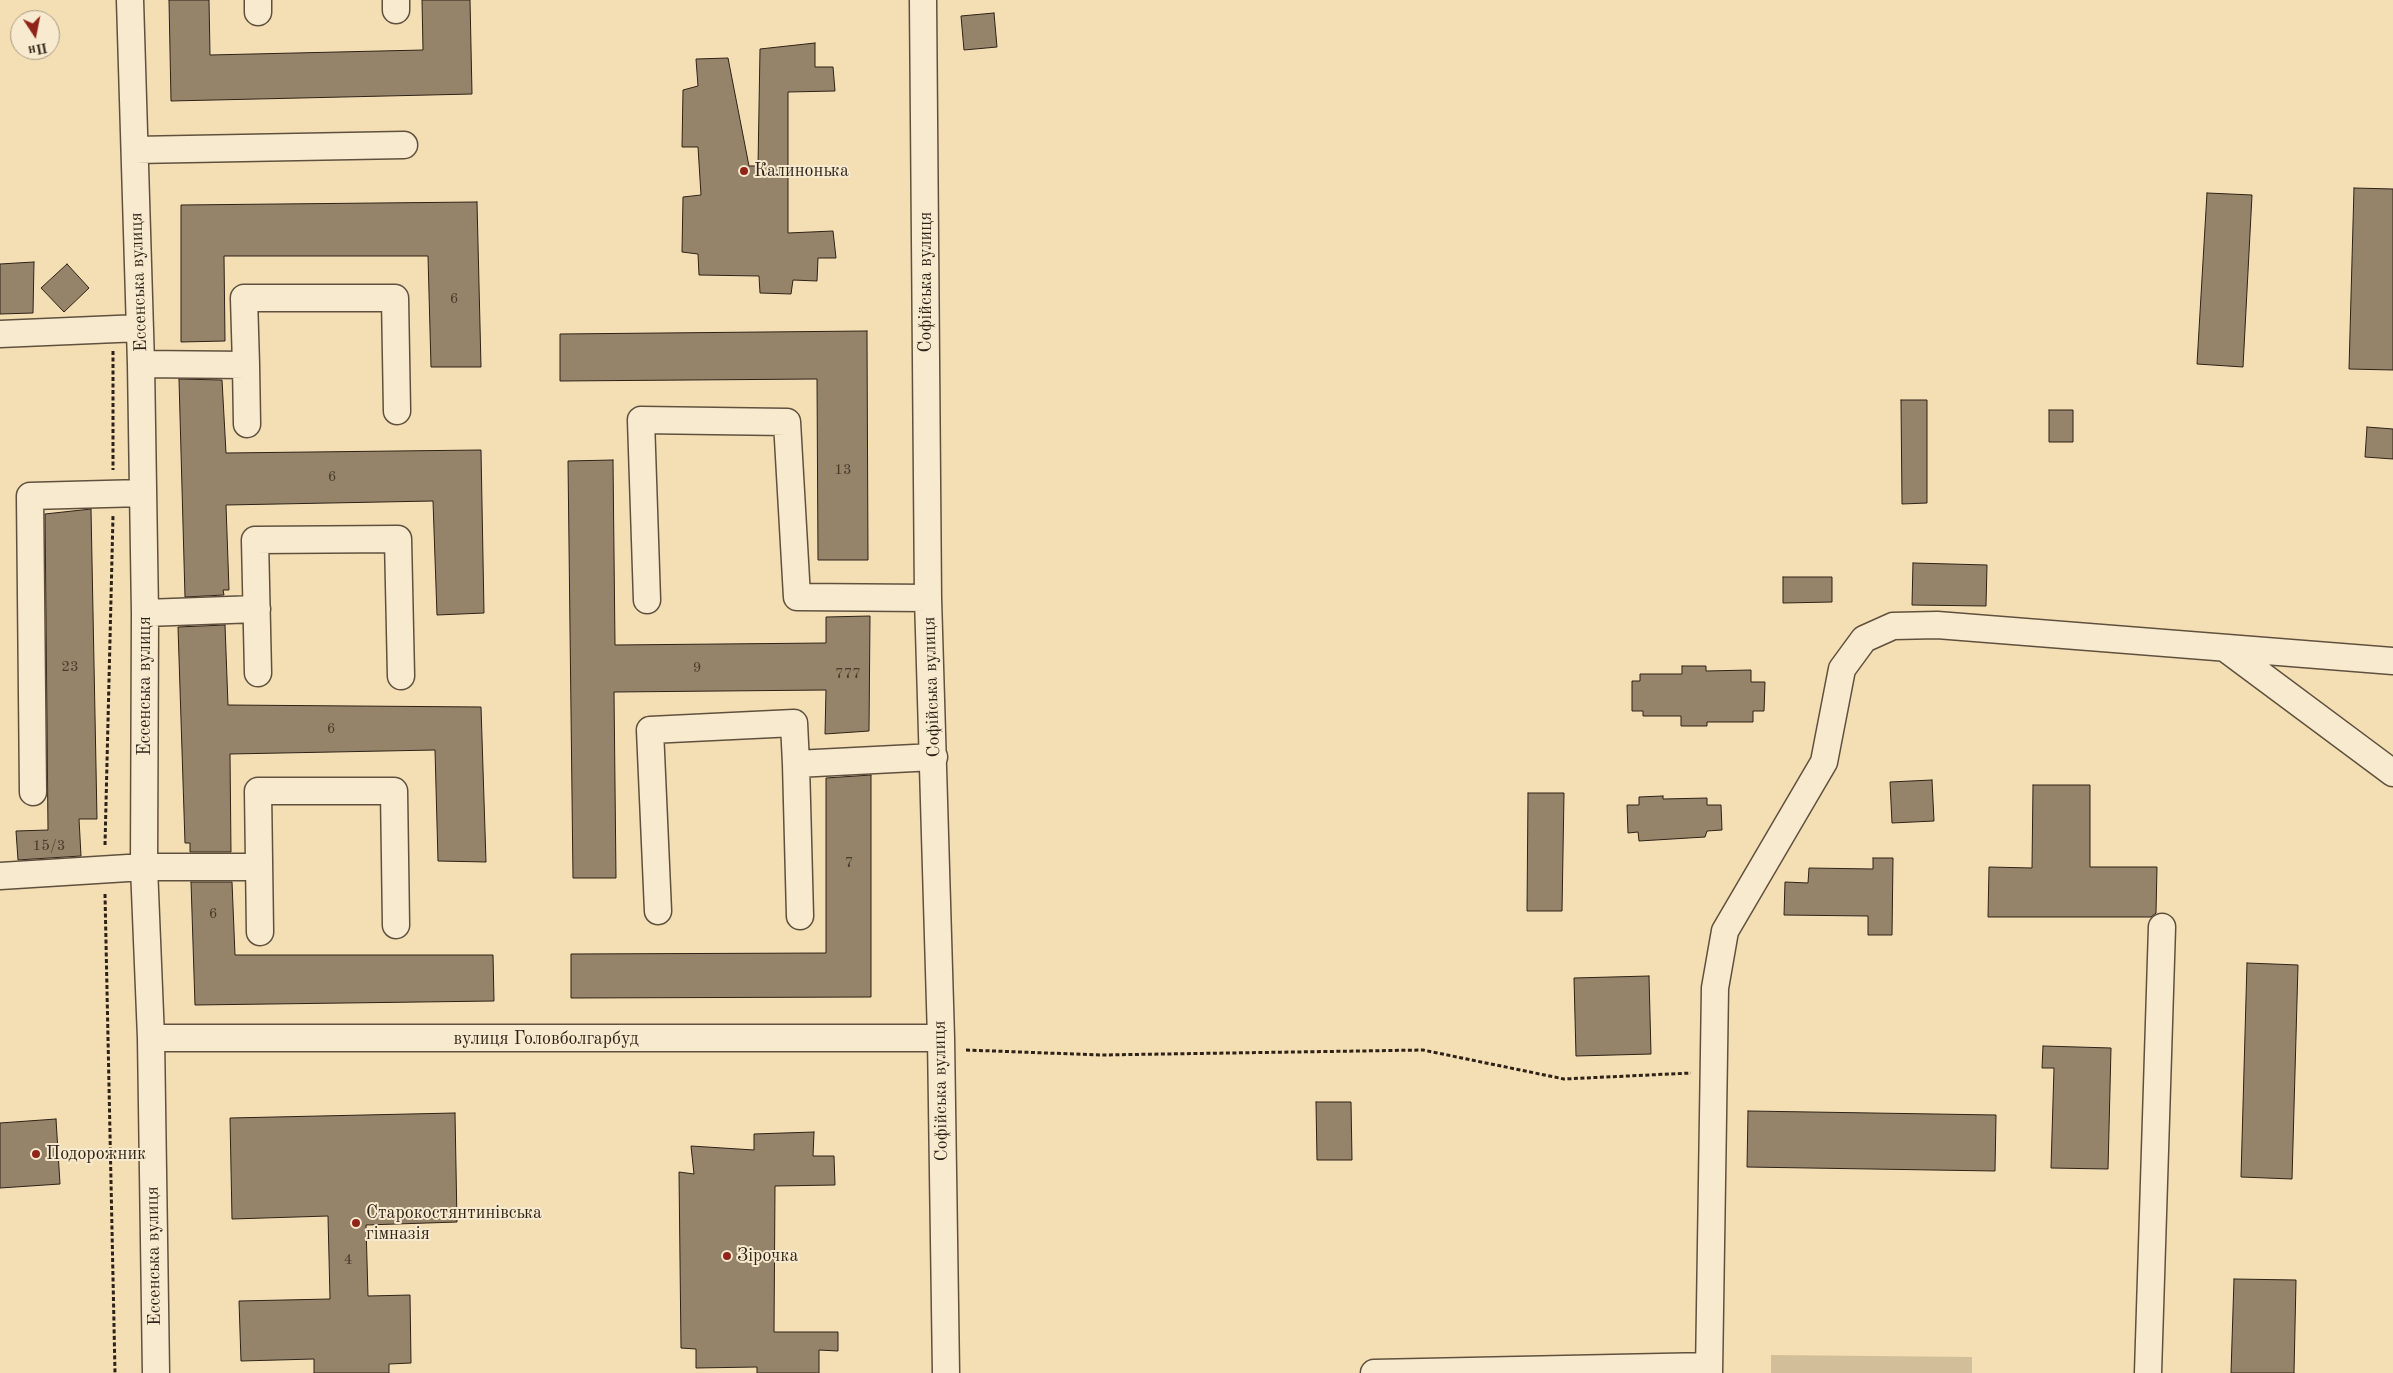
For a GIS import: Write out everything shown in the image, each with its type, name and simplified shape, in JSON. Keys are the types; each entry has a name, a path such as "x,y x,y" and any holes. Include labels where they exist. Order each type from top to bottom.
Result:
{"street":[{"name":"Ессенська вулиця","path":"130,0 141,364 145,613 144,867 151,1038 156,1373"},
{"name":"Софійська вулиця","path":"923,0 928,598 934,757 952,1044 946,1373"},
{"path":"135,150 404,145"},
{"path":"247,424 244,298 395,298 397,412"},
{"path":"0,334 140,328"},
{"path":"141,364 246,366"},
{"path":"647,600 641,420 787,422 797,597 928,598"},
{"path":"33,792 30,496 143,493"},
{"path":"258,673 255,540 398,539 401,676"},
{"path":"145,613 257,609"},
{"path":"1374,1373 1709,1370 1715,988 1725,931 1824,762 1842,669 1864,639 1893,626 1937,625 2393,661"},
{"path":"2225,648 2393,773"},
{"path":"658,911 650,730 794,723 800,916"},
{"path":"796,764 934,757"},
{"path":"260,932 258,791 394,791 396,925"},
{"path":"0,876 144,867 259,867"},
{"path":"2148,1373 2162,927"},
{"name":"вулиця Головболгарбуд","path":"151,1038 952,1044"}],"path":[{"path":"113,329 113,494 104,870 115,1373"},
{"path":"952,1044 1101,1054 1423,1050 1564,1079 1714,1072"}],"shaded area":[{"path":"1771,1355 1972,1357 1972,1373 1771,1373"}],"building":[{"path":"169,0 209,0 210,55 423,50 422,0 470,0 472,94 171,101"},
{"path":"994,13 997,47 964,50 961,16"},
{"name":"Калинонька","path":"815,43 815,67 833,67 835,91 788,92 788,233 833,231 836,258 818,258 817,281 793,280 791,294 760,293 759,276 699,275 698,254 682,252 683,197 701,195 698,147 682,147 683,90 698,86 696,59 728,58 749,166 758,166 760,49"},
{"path":"2354,188 2393,189 2393,370 2349,369"},
{"path":"2207,193 2252,195 2243,367 2197,364"},
{"path":"477,202 481,367 431,367 428,256 224,256 225,341 181,342 181,205"},
{"path":"34,262 33,313 0,314 0,264"},
{"path":"67,264 89,288 64,312 41,288"},
{"path":"867,331 868,560 818,560 817,379 560,381 560,334"},
{"path":"179,379 222,380 226,453 481,450 484,613 437,615 433,501 226,505 229,590 223,590 224,595 185,597"},
{"path":"1901,400 1927,400 1927,503 1902,504"},
{"path":"2049,410 2073,410 2073,442 2049,442"},
{"path":"2367,427 2393,429 2393,459 2365,457"},
{"path":"613,460 615,645 826,643 826,617 870,616 869,731 825,734 826,690 614,692 616,878 573,878 568,461"},
{"path":"91,509 97,819 79,819 81,856 18,860 16,831 48,830 45,514"},
{"path":"1913,563 1987,565 1986,606 1912,605"},
{"path":"1783,577 1832,577 1832,602 1783,603"},
{"path":"225,625 228,705 481,707 486,862 438,861 435,750 230,754 231,852 190,852 190,843 185,843 178,627"},
{"path":"1682,666 1706,666 1706,671 1751,670 1751,682 1765,682 1764,711 1753,711 1753,722 1707,722 1707,726 1681,726 1681,716 1643,716 1643,711 1632,711 1632,681 1640,681 1640,674 1682,674"},
{"path":"871,775 871,997 571,998 571,954 826,953 826,778"},
{"path":"1932,780 1934,821 1892,823 1890,782"},
{"path":"2033,785 2090,785 2090,867 2157,867 2156,913 2151,917 1988,917 1989,867 2032,868"},
{"path":"1528,793 1564,793 1562,911 1527,911"},
{"path":"1663,796 1663,799 1707,798 1707,805 1721,805 1722,830 1707,831 1705,837 1639,841 1638,832 1628,833 1627,805 1639,805 1639,797"},
{"path":"1873,858 1893,858 1892,935 1868,935 1868,916 1784,915 1785,882 1808,883 1809,868 1873,869"},
{"path":"191,882 232,882 235,955 493,955 494,1001 195,1005"},
{"path":"2247,963 2298,965 2292,1179 2241,1177"},
{"path":"1649,976 1651,1054 1576,1056 1574,978"},
{"path":"2043,1046 2111,1048 2108,1169 2051,1168 2054,1068 2042,1068"},
{"path":"1316,1102 1351,1102 1352,1160 1317,1160"},
{"path":"1748,1111 1996,1115 1995,1171 1747,1167"},
{"path":"455,1113 457,1222 366,1225 368,1296 410,1295 411,1363 389,1364 389,1373 314,1373 314,1359 241,1361 239,1301 330,1299 328,1216 232,1219 230,1118"},
{"path":"56,1119 60,1184 0,1188 0,1123"},
{"name":"Зірочка","path":"814,1132 813,1156 834,1156 835,1185 775,1186 774,1332 838,1332 838,1351 819,1350 819,1373 757,1373 757,1367 696,1368 696,1349 681,1348 679,1172 694,1174 691,1146 754,1150 754,1134"},
{"path":"2234,1279 2296,1280 2294,1373 2231,1373"}],"place":[{"name":"Калинонька","path":"744,171"},
{"name":"Подорожник","path":"36,1154"},
{"name":"Старокостянтинівська гімназія","path":"356,1223"},
{"name":"Зірочка","path":"727,1256"}]}
